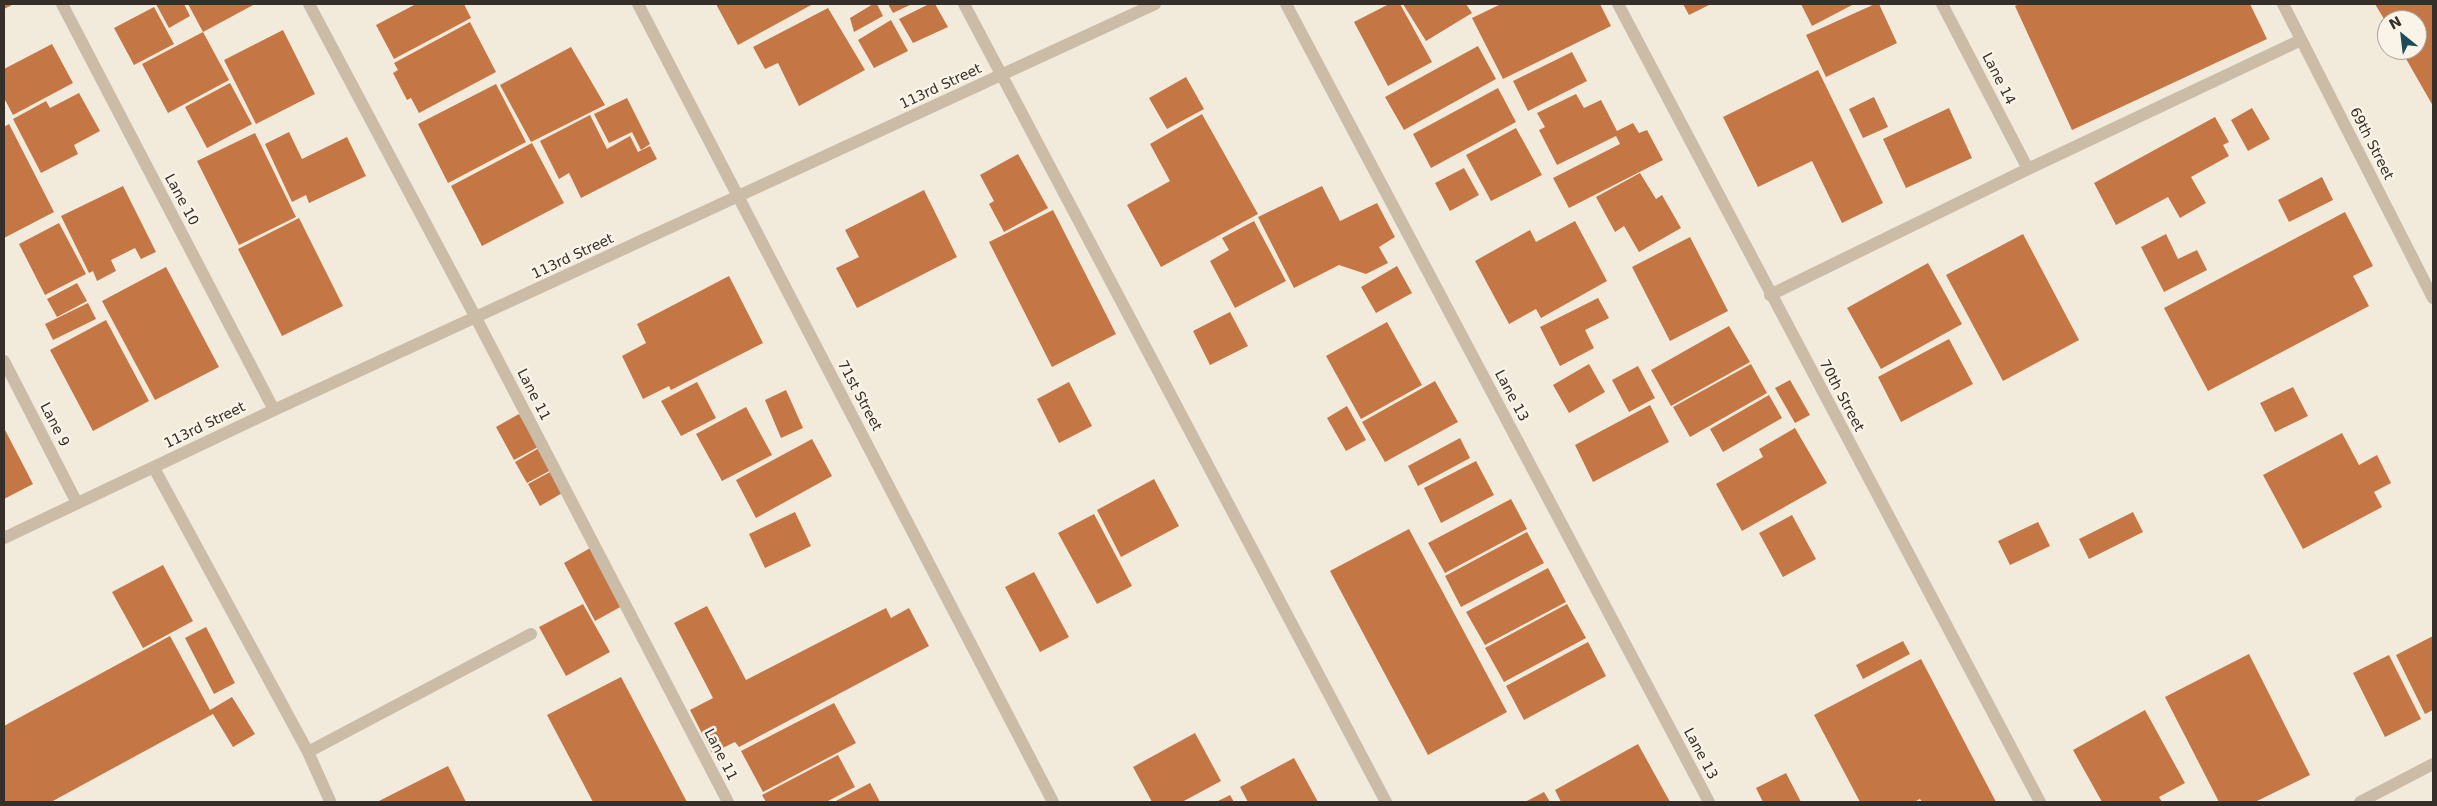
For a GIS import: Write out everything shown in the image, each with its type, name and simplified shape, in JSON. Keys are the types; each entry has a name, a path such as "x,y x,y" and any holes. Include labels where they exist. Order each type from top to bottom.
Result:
{"street":[{"name":"Lane 10","path":"62,4 274,410"},
{"name":"Lane 11","path":"309,4 476,318 728,802"},
{"name":"71st Street","path":"638,4 1053,802"},
{"path":"964,4 1386,802"},
{"name":"113rd Street","path":"4,538 274,410 738,198 1155,4"},
{"name":"Lane 13","path":"1286,4 1708,802"},
{"name":"70th Street","path":"1618,4 1770,295 2040,802"},
{"name":"Lane 14","path":"1942,4 2028,169"},
{"name":"69th Street","path":"2283,4 2433,298"},
{"path":"1770,295 2028,169 2302,40"},
{"name":"Lane 9","path":"4,361 77,503"},
{"path":"154,468 308,752 330,800"},
{"path":"308,752 531,634"},
{"path":"2360,802 2433,764"}],"building":[{"path":"4,4 14,4 4,9"},
{"path":"156,4 184,4 190,16 169,28"},
{"path":"188,4 255,4 203,32"},
{"path":"416,4 464,4 471,18 394,59 376,25"},
{"path":"716,4 813,4 738,45"},
{"path":"873,4 877,4 883,16 854,32 850,18"},
{"path":"888,4 912,4 893,13"},
{"path":"929,4 935,4 948,27 913,43 899,19"},
{"path":"1389,4 1400,4 1432,62 1388,86 1354,22"},
{"path":"1403,4 1466,4 1472,13 1426,41"},
{"path":"1501,4 1600,4 1611,26 1503,79 1472,18"},
{"path":"1683,4 1711,4 1689,15"},
{"path":"1801,4 1854,4 1812,26"},
{"path":"1875,4 1879,4 1897,43 1826,77 1806,35"},
{"path":"2020,4 2250,4 2267,39 2072,130 2015,6"},
{"path":"2375,4 2433,4 2433,106 2407,60 2427,60 2427,10 2379,10"},
{"path":"154,7 174,44 134,65 114,28"},
{"path":"828,8 865,70 799,106 778,63 765,69 753,47"},
{"path":"891,20 908,51 874,68 858,40"},
{"path":"470,22 496,72 419,113 411,98 407,100 393,73 398,70 394,63"},
{"path":"283,30 315,94 256,124 224,60"},
{"path":"203,32 229,80 168,113 142,64"},
{"path":"52,44 73,83 13,115 4,98 4,69"},
{"path":"1478,46 1496,79 1404,130 1385,97"},
{"path":"571,47 605,105 531,142 500,85"},
{"path":"1572,52 1587,81 1528,111 1513,81"},
{"path":"1818,70 1883,203 1842,223 1812,161 1758,187 1723,117"},
{"path":"1186,77 1204,109 1167,129 1149,98"},
{"path":"230,83 252,124 207,148 185,107"},
{"path":"496,84 526,142 448,183 418,124"},
{"path":"1498,88 1516,122 1431,168 1413,134"},
{"path":"79,93 100,131 74,145 78,154 41,173 13,119 46,101 50,108"},
{"path":"1576,94 1584,108 1601,100 1617,131 1633,123 1639,133 1647,130 1663,160 1569,208 1553,178 1620,144 1616,136 1557,165 1539,130 1545,127 1537,113"},
{"path":"1874,97 1888,127 1863,138 1849,109"},
{"path":"627,98 650,144 641,150 632,132 609,143 594,114"},
{"path":"1949,108 1972,158 1906,188 1883,139"},
{"path":"2252,108 2270,139 2248,151 2231,120"},
{"path":"1202,114 1258,214 1161,267 1127,205 1170,181 1150,144"},
{"path":"590,115 607,149 630,136 638,152 650,146 657,159 581,198 569,173 559,179 540,141"},
{"path":"2215,117 2229,142 2223,145 2229,156 2191,177 2206,203 2180,218 2168,197 2116,225 2094,183"},
{"path":"9,124 54,212 4,238 4,127"},
{"path":"1516,128 1542,175 1491,201 1466,155"},
{"path":"289,132 302,159 347,137 366,176 309,203 306,195 292,202 265,144"},
{"path":"255,133 296,217 239,245 197,161"},
{"path":"532,143 564,203 482,246 451,186"},
{"path":"1018,154 1048,208 1004,232 989,204 994,201 980,175"},
{"path":"1464,168 1479,195 1450,211 1435,183"},
{"path":"1640,173 1656,199 1662,195 1681,228 1639,252 1624,226 1615,232 1596,197"},
{"path":"2322,177 2333,200 2289,222 2278,200"},
{"path":"123,186 156,252 141,259 135,248 111,260 116,271 97,281 93,271 89,273 61,216"},
{"path":"1322,186 1340,221 1377,203 1395,237 1379,247 1388,263 1366,274 1339,265 1294,288 1258,217"},
{"path":"924,190 957,257 857,308 836,268 859,257 845,230"},
{"path":"1053,210 1116,334 1052,367 989,242"},
{"path":"2345,212 2373,266 2353,276 2369,306 2208,391 2164,308"},
{"path":"299,218 343,306 282,336 238,249"},
{"path":"1254,221 1286,281 1235,308 1210,261 1229,250 1222,238"},
{"path":"1575,221 1607,281 1541,318 1536,309 1509,324 1475,261 1530,230 1536,242"},
{"path":"59,223 86,274 45,295 19,244"},
{"path":"2023,234 2079,340 2003,381 1946,275"},
{"path":"2166,234 2178,259 2197,250 2207,270 2164,292 2141,247"},
{"path":"1690,237 1728,311 1670,341 1632,267"},
{"path":"1928,263 1962,324 1881,369 1847,308"},
{"path":"1397,266 1412,293 1376,313 1361,287"},
{"path":"166,267 219,367 155,400 102,301"},
{"path":"729,276 763,343 671,390 669,386 643,399 622,356 646,343 637,324"},
{"path":"77,283 87,301 57,317 47,299"},
{"path":"1598,298 1609,318 1585,330 1594,348 1560,366 1540,327"},
{"path":"88,303 96,319 53,340 45,324"},
{"path":"1230,312 1248,346 1210,365 1193,331"},
{"path":"106,320 149,401 93,431 50,350"},
{"path":"1387,322 1422,385 1361,419 1326,356"},
{"path":"1729,326 1750,362 1671,406 1651,370"},
{"path":"1949,339 1973,384 1901,422 1878,377"},
{"path":"1589,364 1605,392 1569,413 1553,385"},
{"path":"1751,364 1767,393 1690,437 1673,407"},
{"path":"1638,366 1655,398 1629,412 1612,380"},
{"path":"1790,380 1810,415 1795,423 1775,388"},
{"path":"1435,381 1458,422 1385,462 1362,422"},
{"path":"697,382 716,418 681,436 661,401"},
{"path":"1069,382 1092,426 1059,443 1037,399"},
{"path":"2293,387 2308,416 2275,432 2260,403"},
{"path":"786,390 803,428 781,438 765,400"},
{"path":"1769,395 1782,418 1723,452 1710,429"},
{"path":"1650,405 1669,442 1593,482 1575,445"},
{"path":"1347,406 1366,440 1346,451 1327,418"},
{"path":"746,407 772,455 722,481 696,434"},
{"path":"519,414 538,447 514,460 496,427"},
{"path":"4,428 33,484 4,499"},
{"path":"1795,428 1827,483 1742,531 1716,484 1763,457 1759,449"},
{"path":"2342,433 2359,465 2377,455 2391,483 2374,492 2382,507 2303,549 2263,475"},
{"path":"1460,438 1470,458 1418,486 1408,466"},
{"path":"812,439 832,476 756,518 736,480"},
{"path":"539,448 551,470 527,483 515,462"},
{"path":"1476,461 1494,495 1441,523 1424,488"},
{"path":"552,471 564,492 540,506 528,484"},
{"path":"1154,479 1179,526 1121,557 1097,510"},
{"path":"1511,499 1527,529 1445,573 1428,543"},
{"path":"795,512 811,546 765,568 749,534"},
{"path":"2133,512 2143,532 2089,559 2079,539"},
{"path":"1094,514 1132,586 1097,604 1058,533"},
{"path":"1792,515 1816,559 1783,577 1759,533"},
{"path":"2038,522 2050,546 2010,565 1998,541"},
{"path":"1409,529 1507,712 1428,755 1330,571"},
{"path":"1527,532 1544,563 1461,607 1445,576"},
{"path":"592,547 624,605 595,621 564,563"},
{"path":"163,565 193,621 143,648 112,592"},
{"path":"1548,568 1566,602 1485,645 1466,612"},
{"path":"1034,572 1069,637 1040,652 1005,587"},
{"path":"583,604 610,652 566,676 539,627"},
{"path":"1567,604 1586,638 1504,682 1485,648"},
{"path":"707,606 746,680 886,608 891,618 909,608 929,646 739,747 735,742 712,753 690,710 713,698 674,623"},
{"path":"206,627 235,683 214,694 185,638"},
{"path":"170,636 210,710 232,697 255,734 233,747 213,714 51,802 4,802 4,726"},
{"path":"2433,636 2433,710 2425,714 2396,655"},
{"path":"1903,641 1910,654 1863,679 1856,665"},
{"path":"1588,642 1606,676 1524,720 1506,686"},
{"path":"2249,654 2310,775 2255,802 2219,802 2165,697"},
{"path":"2389,655 2421,719 2385,737 2353,673"},
{"path":"1921,659 1996,802 1922,802 1920,799 1914,802 1860,802 1814,715"},
{"path":"621,677 687,802 593,802 547,715"},
{"path":"834,703 856,743 763,792 741,751"},
{"path":"2145,710 2185,783 2159,797 2162,802 2102,802 2073,750"},
{"path":"1195,733 1221,781 1182,802 1152,802 1133,767"},
{"path":"1638,744 1670,802 1561,802 1555,790"},
{"path":"838,755 855,787 826,802 766,802 762,795"},
{"path":"1294,758 1318,802 1248,802 1240,787"},
{"path":"448,766 466,802 377,802"},
{"path":"1786,773 1801,802 1763,802 1756,788"},
{"path":"870,783 880,802 834,802"},
{"path":"1544,792 1550,802 1525,802"},
{"path":"1230,795 1234,802 1216,802"}]}
